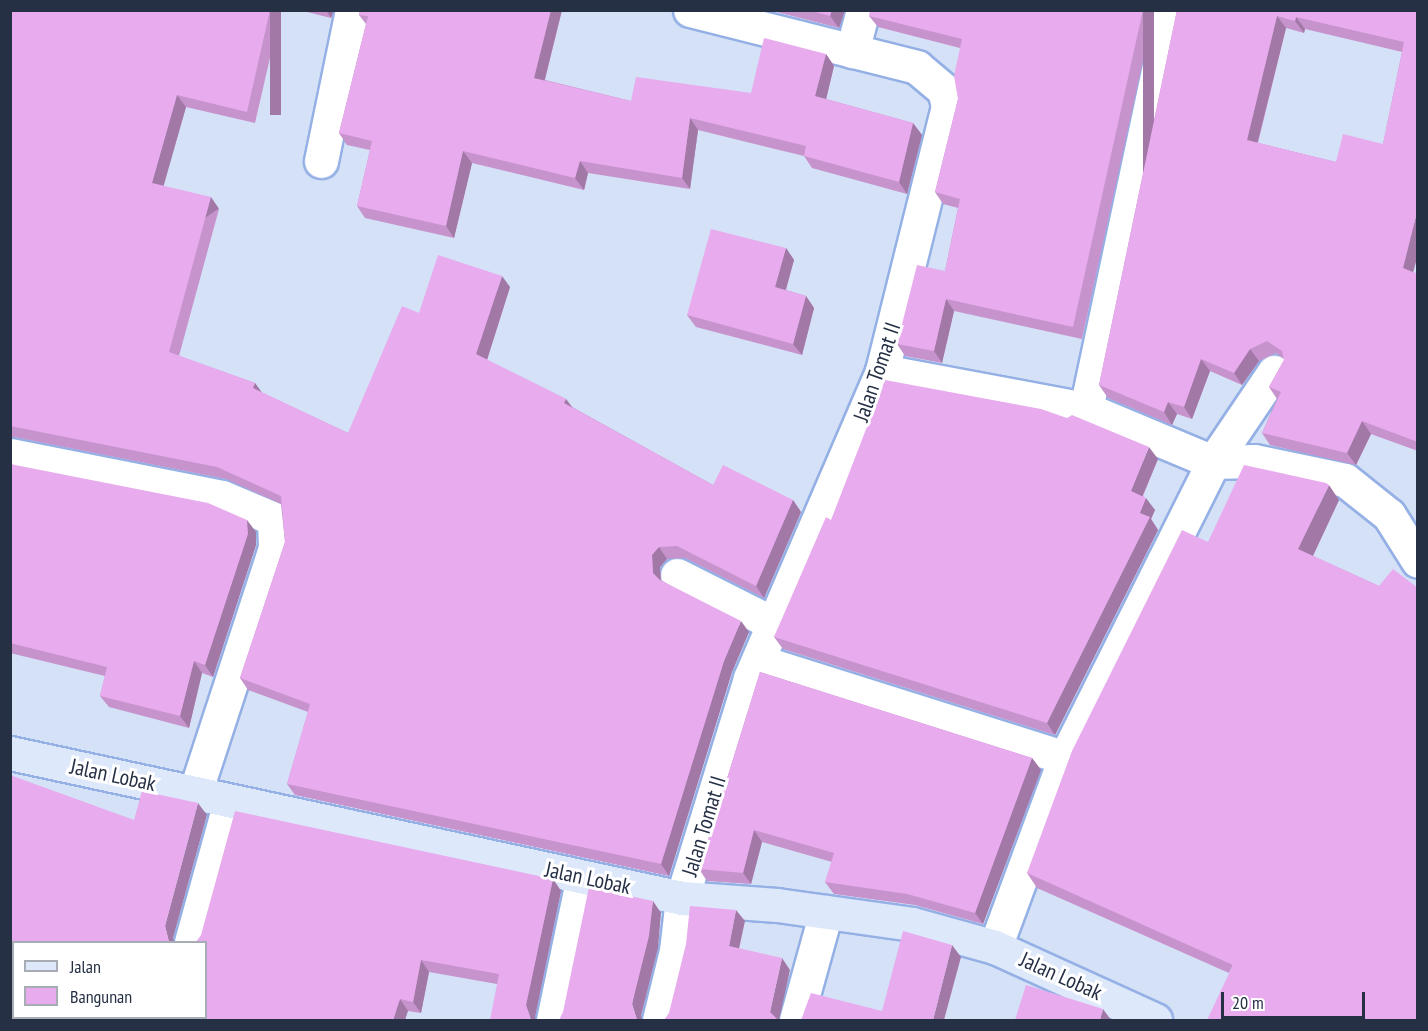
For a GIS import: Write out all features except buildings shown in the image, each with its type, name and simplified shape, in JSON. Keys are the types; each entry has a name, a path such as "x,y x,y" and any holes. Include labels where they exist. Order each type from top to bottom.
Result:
{"street":[{"path":"321,161 352,10"},
{"path":"852,51 863,10"},
{"path":"1086,409 1171,10"},
{"name":"Jalan Tomat II","path":"660,1020 676,951 682,898 758,660 882,371 948,106 944,90 917,67 691,11"},
{"path":"882,371 1086,409 1213,462 1254,461 1345,480 1389,515 1417,555"},
{"path":"995,946 1065,758 1213,462 1274,372"},
{"path":"10,455 222,496 274,519 275,548 195,793"},
{"path":"677,575 774,624"},
{"path":"758,660 1065,758"},
{"name":"Jalan Lobak","path":"10,753 682,898 826,912 912,924 995,946 1155,1020"},
{"path":"191,941 230,801"},
{"path":"553,1020 583,877"},
{"path":"796,1020 826,912"}]}
